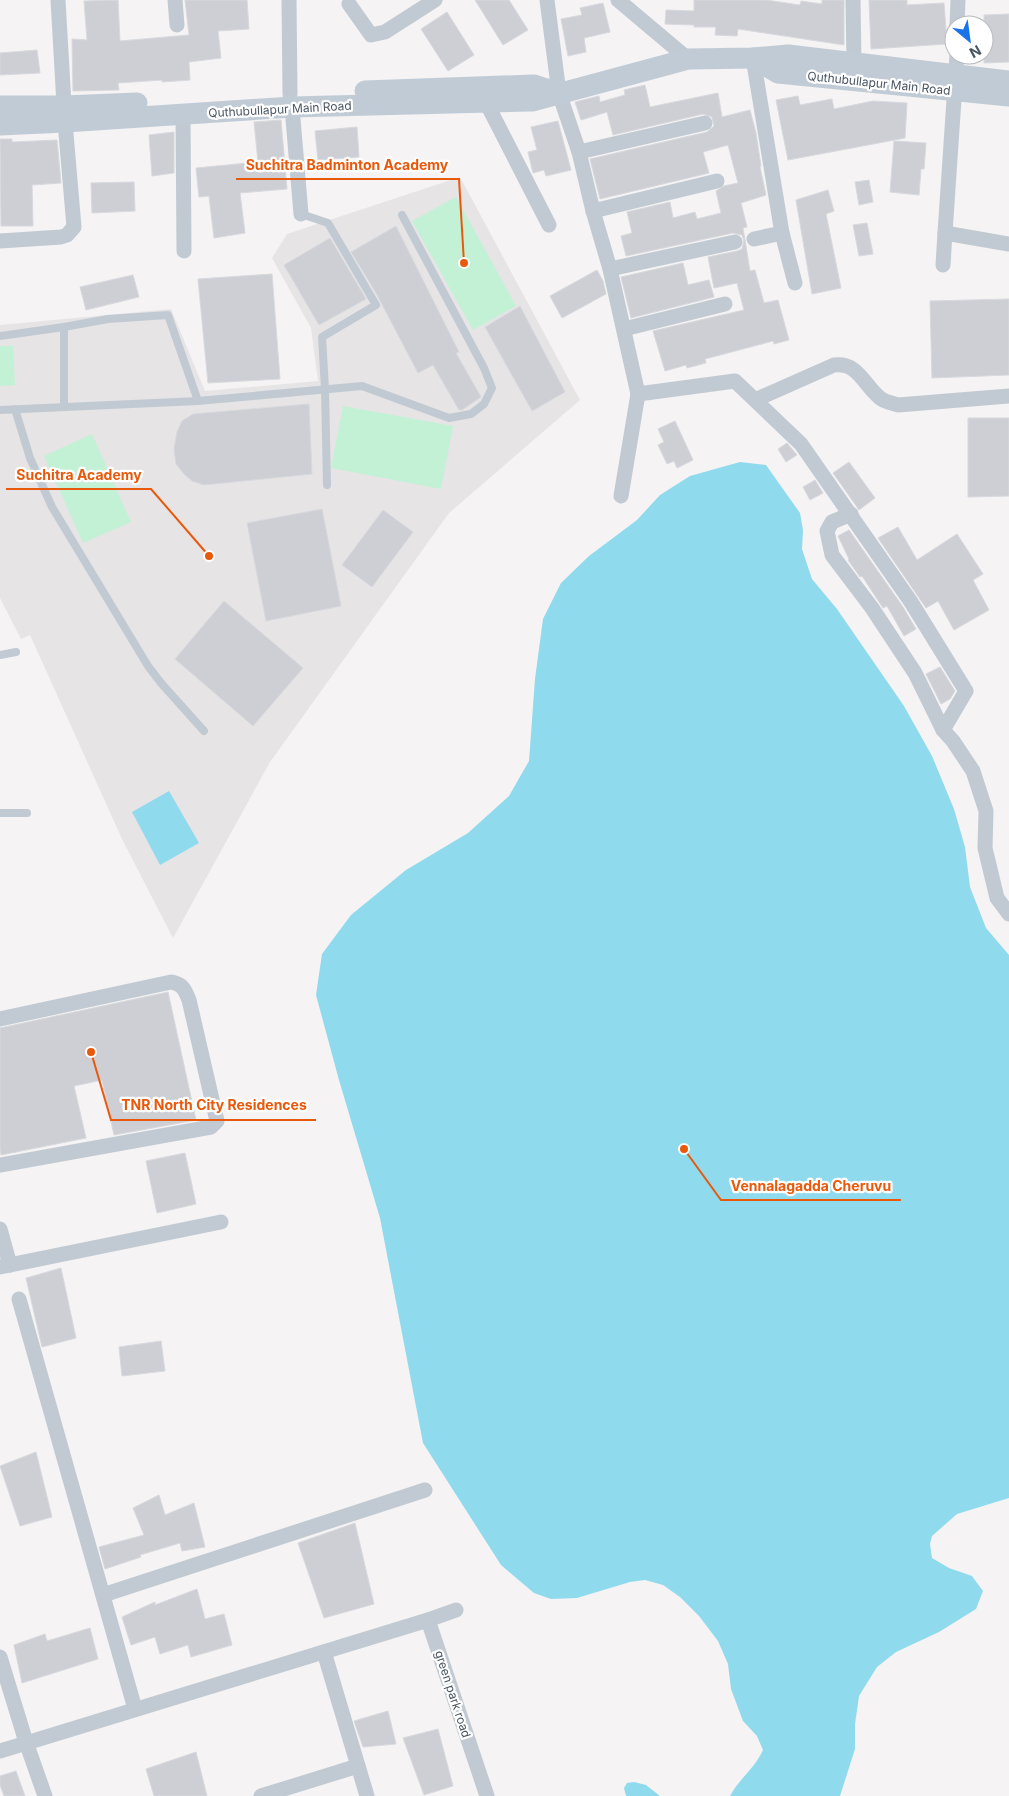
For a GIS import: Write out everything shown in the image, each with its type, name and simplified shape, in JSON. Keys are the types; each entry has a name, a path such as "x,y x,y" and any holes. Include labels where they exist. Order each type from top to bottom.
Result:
{"main road":[{"name":"Quthubullapur Main Road","path":"0,106 64,114 183,114 291,101 532,101 688,60 788,55 956,73 1009,81"},
{"name":"Quthubullapur Main Road","path":"753,58 778,73 956,73 1009,96"},
{"name":"Quthubullapur Main Road","path":"0,125 64,114 534,85 559,93"}],"street":[{"path":"0,241 61,237 72,232 74,227 64,114 58,0"},
{"path":"175,0 177,25"},
{"path":"289,0 291,101 301,214"},
{"path":"349,4 371,35 385,32 435,0"},
{"path":"547,0 559,93 579,152 593,211 610,269 638,394 621,496"},
{"path":"618,0 688,60"},
{"path":"853,0 854,62"},
{"path":"957,15 958,0"},
{"path":"753,58 782,232 795,283"},
{"path":"943,265 956,73"},
{"path":"486,102 549,225"},
{"path":"183,114 184,251"},
{"path":"579,152 705,123"},
{"path":"593,211 717,181"},
{"path":"754,239 782,232"},
{"path":"945,233 1009,244"},
{"path":"610,269 735,242"},
{"path":"624,329 725,304"},
{"path":"755,400 834,365 844,364 853,368 882,400 898,405 1009,396"},
{"path":"638,394 735,380 801,444 911,602 966,691 942,730"},
{"path":"851,514 832,522 826,531 832,555 872,608 915,673 942,730 953,741 973,771 986,811 985,848 997,898 1009,914"},
{"path":"0,1019 171,982 178,983 184,987 190,1000 216,1121 211,1127 0,1165"},
{"path":"0,1228 5,1266 221,1222"},
{"path":"19,1299 135,1709"},
{"path":"103,1596 425,1490"},
{"path":"0,1751 456,1610"},
{"name":"green park road","path":"428,1620 487,1796"},
{"path":"324,1652 367,1796"},
{"path":"0,1657 45,1796"},
{"path":"261,1796 358,1766"}],"lane":[{"path":"301,214 328,223 376,305 322,337 326,389 327,485"},
{"path":"0,410 198,401 362,386 449,418 470,414 484,404 492,388 484,368 402,215"},
{"path":"0,336 108,319 168,315 198,401"},
{"path":"64,327 64,407"},
{"path":"15,409 30,458 52,507 148,666 160,683 204,731"},
{"path":"0,655 16,652"},
{"path":"0,813 27,813"}],"shaded area":[{"path":"460,177 580,400 449,513 270,762 173,938 122,839 30,635 21,639 0,598 0,325 171,309 205,391 318,381 311,328 272,258 287,234"}],"green space":[{"path":"456,197 516,306 473,330 412,221"},
{"path":"0,346 13,346 15,385 0,386"},
{"path":"343,406 453,426 441,489 331,468"},
{"path":"92,434 131,522 83,543 44,456"}],"water":[{"path":"740,462 766,465 800,513 803,530 802,549 812,579 837,609 904,706 932,756 954,809 965,847 970,887 986,928 1009,955 1009,1498 957,1514 932,1536 930,1544 932,1558 949,1568 972,1576 983,1591 976,1609 939,1632 896,1652 877,1667 859,1696 855,1724 855,1749 840,1796 730,1796 763,1750 757,1736 743,1721 731,1689 728,1664 718,1641 699,1616 680,1597 663,1585 645,1580 630,1582 577,1598 551,1599 534,1593 501,1565 423,1443 380,1218 316,995 322,954 351,915 406,870 468,833 509,796 529,761 535,679 543,619 561,583 589,556 637,520 660,495 690,476"},
{"path":"169,791 199,843 160,865 132,812"},
{"path":"634,1782 646,1785 660,1796 626,1796 624,1788 627,1783"}],"building":[{"path":"118,0 120,41 189,35 185,0 247,0 249,29 218,31 221,58 189,62 190,80 118,83 119,90 73,91 72,39 87,40 84,1"},
{"path":"475,0 509,0 528,30 503,45"},
{"path":"694,0 766,0 800,5 801,1 822,4 822,0 844,0 844,45 738,29 737,36 715,35 716,27 665,24 666,10 694,11"},
{"path":"869,0 907,0 907,5 944,3 944,44 871,49"},
{"path":"603,3 610,32 584,38 586,52 568,56 561,19 582,15 580,8"},
{"path":"447,12 474,55 448,71 421,29"},
{"path":"1009,14 1009,62 994,63 994,15 984,15"},
{"path":"37,50 40,73 0,75 0,53"},
{"path":"645,85 650,107 718,93 722,117 750,110 756,133 766,195 741,203 747,227 743,228 750,271 755,270 764,303 778,300 789,340 774,344 773,341 705,359 706,363 687,368 686,365 665,371 653,331 744,310 737,283 714,288 708,257 742,249 744,241 742,235 733,233 626,256 621,236 632,233 627,212 670,202 673,218 695,212 697,219 721,213 716,191 724,186 738,183 728,145 703,152 709,173 600,199 590,159 707,132 714,126 712,117 703,114 613,135 607,112 581,120 575,102 599,96 600,102 625,95 624,90"},
{"path":"798,96 800,105 832,99 834,109 873,101 907,103 905,138 788,160 776,100"},
{"path":"281,120 287,189 240,193 245,233 214,238 209,196 199,197 196,168 258,162 254,122"},
{"path":"558,121 571,170 546,176 544,170 533,173 528,152 537,150 531,127"},
{"path":"357,127 359,157 318,160 315,131"},
{"path":"174,132 174,173 152,176 149,135"},
{"path":"0,139 12,139 12,142 57,140 61,183 32,185 33,226 1,226"},
{"path":"894,141 926,143 919,195 890,192"},
{"path":"869,180 873,202 859,205 855,182"},
{"path":"134,182 135,211 92,213 91,183"},
{"path":"828,190 834,211 826,214 841,288 812,294 796,200"},
{"path":"867,223 873,254 859,256 853,225"},
{"path":"396,226 459,352 456,353 481,397 462,410 459,410 433,365 418,373 376,293 351,252"},
{"path":"330,238 366,299 319,325 284,265"},
{"path":"683,263 688,285 709,280 714,297 631,318 621,277"},
{"path":"597,270 603,281 606,294 562,318 550,296"},
{"path":"272,274 280,379 208,383 198,279"},
{"path":"133,275 139,297 86,310 80,287"},
{"path":"1009,299 1009,375 932,378 930,301"},
{"path":"520,306 565,392 532,411 485,327"},
{"path":"309,404 312,474 204,485 192,481 176,464 174,449 177,432 182,421 193,414"},
{"path":"968,418 1009,418 1009,496 968,497"},
{"path":"675,421 693,460 677,468 674,461 667,464 658,445 664,442 658,429"},
{"path":"787,443 797,455 786,462 778,449"},
{"path":"849,462 875,498 859,510 833,473"},
{"path":"815,480 823,493 810,500 803,487"},
{"path":"322,509 341,606 266,621 247,523"},
{"path":"383,510 413,532 372,587 342,565"},
{"path":"898,527 917,560 957,534 983,574 973,580 989,610 954,630 938,601 926,608 878,538"},
{"path":"849,530 903,607 916,629 904,636 887,606 883,608 862,576 860,577 848,560 838,536"},
{"path":"224,601 303,668 253,726 175,659"},
{"path":"940,667 955,691 950,699 941,704 926,674"},
{"path":"168,992 196,1120 114,1135 102,1080 74,1086 86,1138 1,1155 0,1028"},
{"path":"185,1153 196,1204 157,1213 146,1161"},
{"path":"61,1268 76,1338 42,1347 26,1278"},
{"path":"161,1341 165,1371 122,1376 119,1347"},
{"path":"36,1452 52,1517 20,1526 0,1466"},
{"path":"159,1495 165,1515 194,1503 205,1547 182,1551 180,1543 140,1555 141,1557 105,1569 99,1547 144,1535 133,1508"},
{"path":"355,1523 374,1604 324,1618 298,1543"},
{"path":"197,1589 205,1619 224,1614 232,1645 191,1657 188,1645 160,1654 155,1637 131,1645 122,1617 155,1602 155,1605"},
{"path":"90,1628 98,1659 22,1683 14,1645 45,1634 47,1641"},
{"path":"388,1711 396,1744 363,1747 354,1721"},
{"path":"438,1729 453,1786 424,1795 403,1738"},
{"path":"196,1752 207,1796 154,1796 146,1769"},
{"path":"16,1771 25,1796 4,1796 0,1785 0,1776"}],"place":[{"name":"Suchitra Badminton Academy","path":"464,263"},
{"name":"Suchitra Academy","path":"209,556"},
{"name":"TNR North City Residences","path":"91,1052"},
{"name":"Vennalagadda Cheruvu","path":"684,1149"}]}
